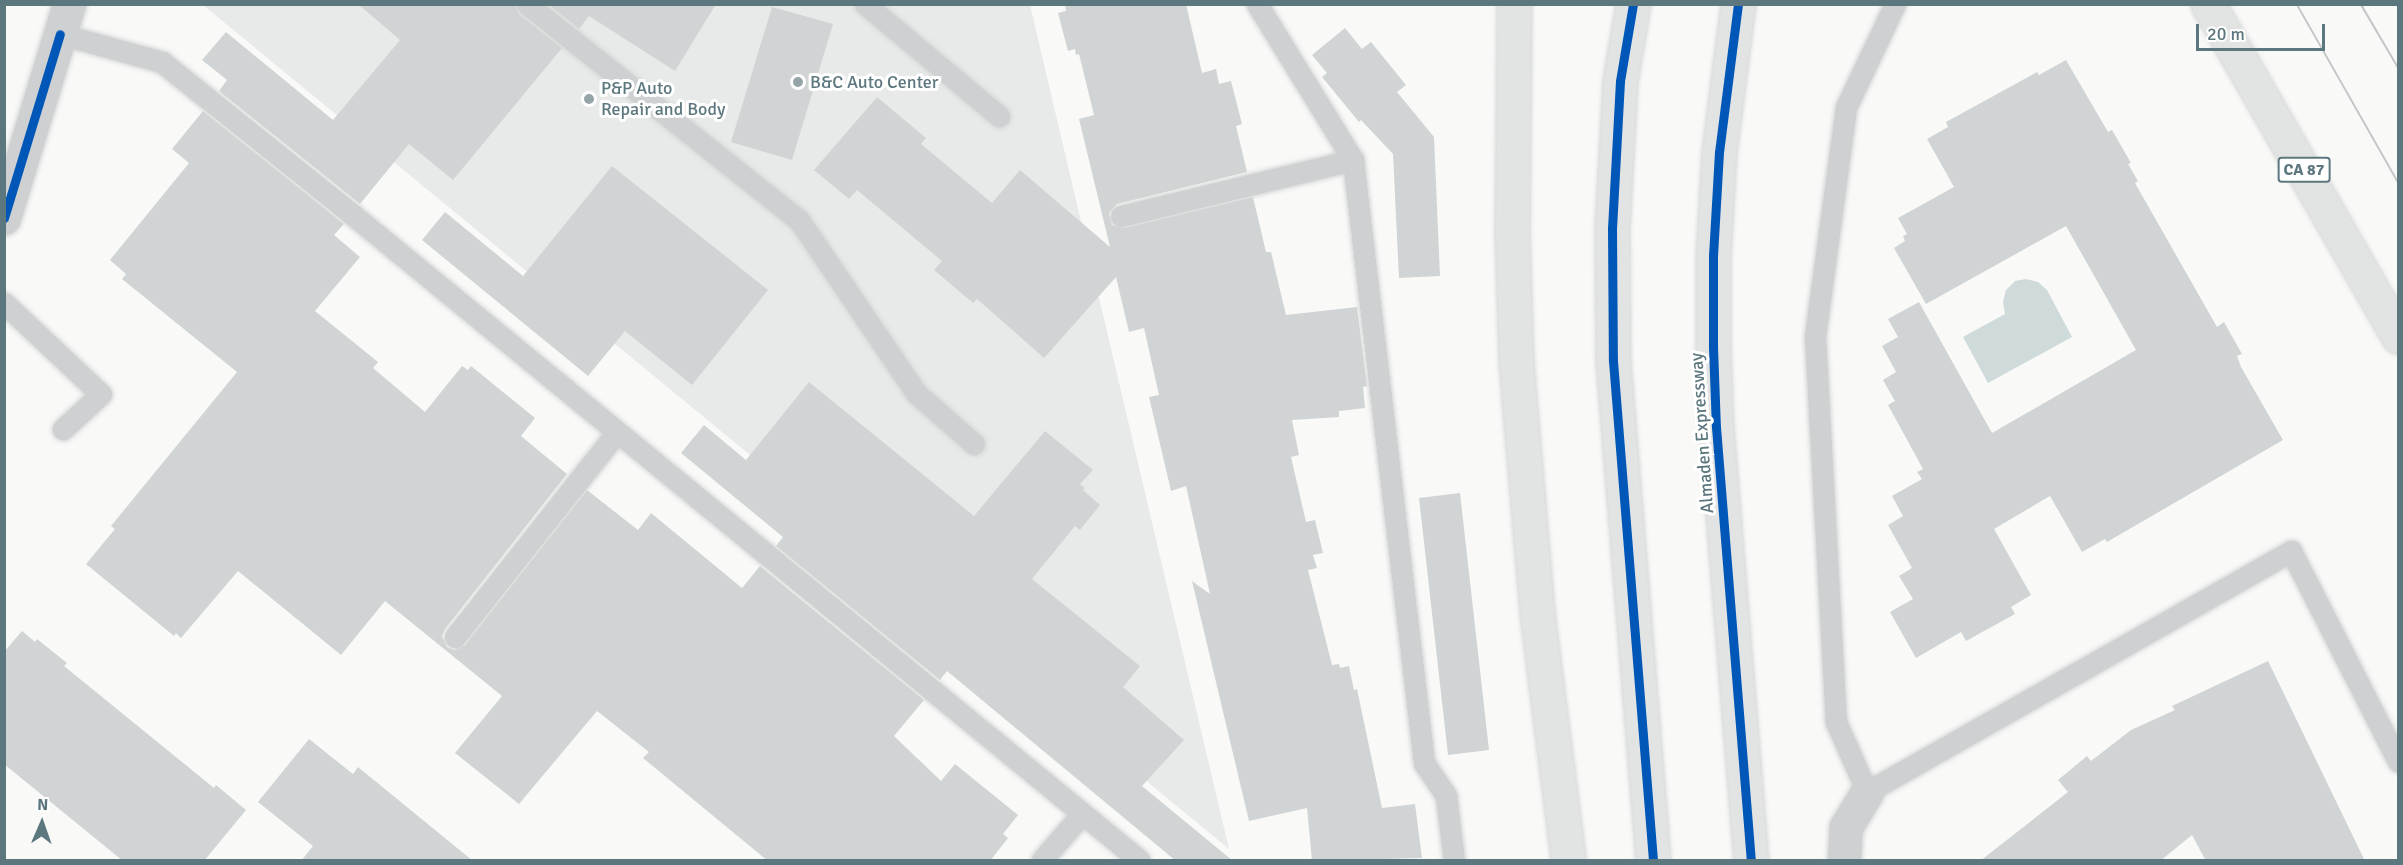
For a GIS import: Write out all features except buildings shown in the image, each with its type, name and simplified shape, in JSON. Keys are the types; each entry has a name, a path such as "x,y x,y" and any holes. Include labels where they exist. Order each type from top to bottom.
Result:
{"main road":[{"path":"1514,4 1512,233 1516,362 1537,613 1568,861"},
{"path":"1633,4 1620,81 1612,229 1614,361 1653,861"},
{"name":"Almaden Expressway","path":"1738,4 1719,152 1713,256 1713,347 1716,427 1750,861"},
{"name":"CA 87","path":"2208,4 2398,336"}],"street":[{"path":"4,218 65,19"},
{"path":"1844,861 1846,827 1867,792"}],"lane":[{"path":"527,4 799,220 916,393 974,444"},
{"path":"865,4 999,116"},
{"path":"1257,4 1353,160 1424,763 1446,796 1454,861"},
{"path":"1895,4 1846,107 1815,337 1836,722 1867,792 2291,551 2398,761"},
{"path":"65,19 162,62 1139,861"},
{"path":"1121,216 1353,160"},
{"path":"4,303 101,394 63,429"},
{"path":"455,637 617,432"},
{"path":"1042,861 1082,814"}],"shaded area":[{"path":"203,5 1030,5 1229,849"},
{"path":"2026,279 2038,282 2047,290 2072,337 1988,383 1963,337 2005,314 2003,302 2006,290 2015,281"}],"tram line":[{"path":"2297,4 2398,182"},
{"path":"2361,4 2398,67"}],"cycle path":[{"path":"1633,4 1620,81 1612,229 1613,361 1653,860"},
{"path":"1738,4 1719,152 1713,256 1713,347 1716,427 1751,860"},
{"path":"4,218 60,34"}],"place":[{"name":"B&C Auto Center","path":"798,82"},
{"name":"P&P Auto Repair and Body","path":"589,99"}]}
